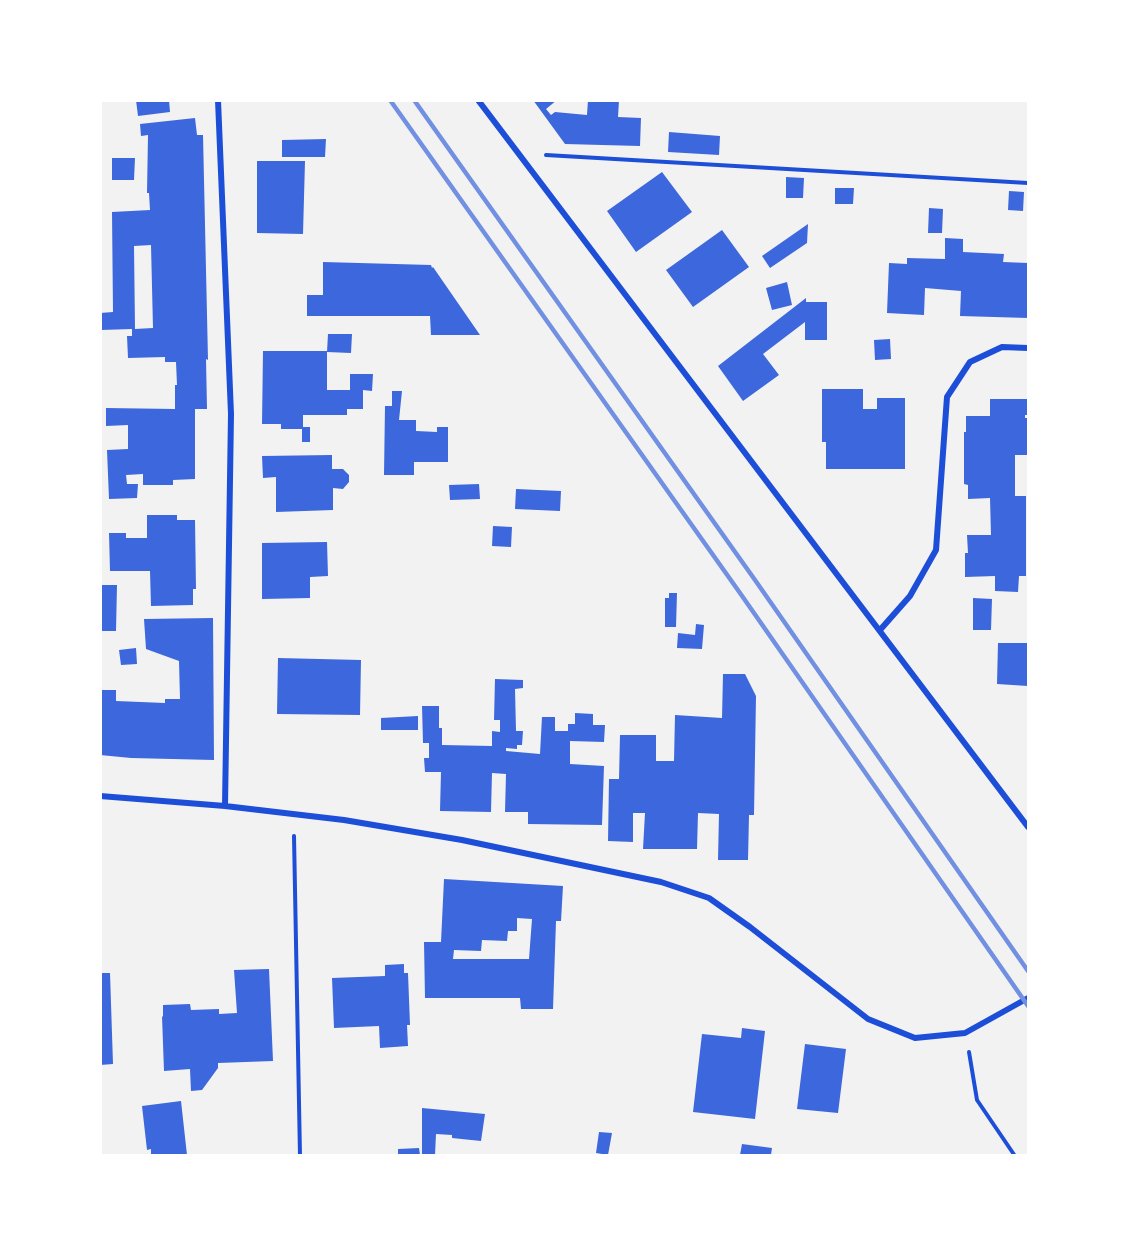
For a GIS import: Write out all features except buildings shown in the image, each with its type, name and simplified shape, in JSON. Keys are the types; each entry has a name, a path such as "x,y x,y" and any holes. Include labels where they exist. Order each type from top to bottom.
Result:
{"street":[{"path":"218,100 231,414 225,806"},
{"path":"478,100 1029,827"},
{"path":"880,630 910,596 936,550 947,397 970,362 1002,347 1029,348"},
{"path":"100,796 293,814 462,840 661,882 709,898 868,1019 915,1038 965,1033 1029,998"}],"path":[{"path":"519,154 1029,183"},
{"path":"293,814 300,1155"},
{"path":"965,1033 977,1100 1015,1155"}],"railway":[{"path":"390,100 740,593 1028,1006"},
{"path":"414,100 755,580 1028,971"}]}
